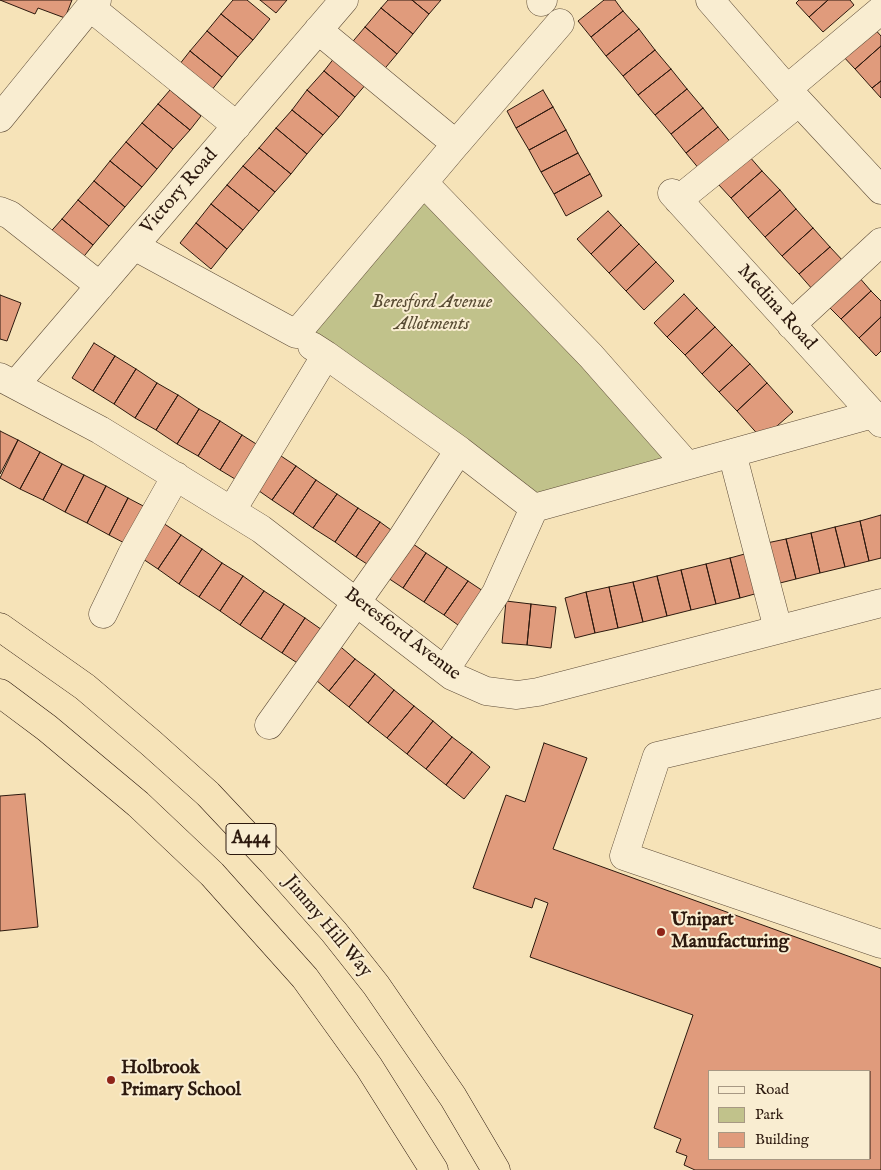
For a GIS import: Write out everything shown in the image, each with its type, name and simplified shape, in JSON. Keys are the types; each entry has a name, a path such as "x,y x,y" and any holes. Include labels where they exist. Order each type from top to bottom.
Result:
{"highway":[{"name":"Jimmy Hill Way","path":"0,627 85,687 208,794 334,932 381,992 453,1097 496,1170"},
{"name":"A444","path":"0,693 47,728 138,804 212,874 305,978 370,1067 434,1170"}],"street":[{"name":"Victory Road","path":"8,380 100,286 344,0"},
{"path":"710,0 793,95 881,190"},
{"path":"0,118 94,4 237,126"},
{"path":"793,95 881,10"},
{"path":"296,334 560,23"},
{"path":"318,30 456,144"},
{"name":"Medina Road","path":"793,95 675,196 877,419"},
{"path":"424,183 591,356 687,465"},
{"path":"0,211 10,215 100,286"},
{"path":"791,325 881,242"},
{"path":"134,246 296,334 458,450 534,508"},
{"path":"232,510 326,355"},
{"name":"Beresford Avenue","path":"8,380 100,430 261,528 445,670 469,685 486,691 517,695 538,692 881,603"},
{"path":"534,508 732,453 877,419"},
{"path":"269,725 402,538 458,450"},
{"path":"732,453 778,629"},
{"path":"103,614 132,554 176,476"},
{"path":"445,670 496,593 534,508"},
{"path":"881,703 656,756 624,856 881,944"},
{"path":"453,1097 505,1170"}],"green space":[{"name":"Beresford Avenue Allotments","path":"424,183 673,457 530,496 307,330"}],"building":[{"path":"0,0 72,0 65,18 38,8 35,14"},
{"path":"233,0 247,0 270,19 253,40 221,14"},
{"path":"260,0 287,0 276,13"},
{"path":"388,0 412,0 429,14 413,34 381,8"},
{"path":"412,0 441,0 429,14"},
{"path":"604,0 615,0 623,11 591,37 578,21"},
{"path":"799,0 828,0 809,17 796,3"},
{"path":"828,0 850,0 854,5 823,32 809,17"},
{"path":"381,8 413,34 397,54 365,27"},
{"path":"623,11 639,29 606,56 591,37"},
{"path":"221,14 253,40 238,57 207,31"},
{"path":"872,26 881,36 881,46 855,69 841,54"},
{"path":"365,27 397,54 381,73 349,46"},
{"path":"639,29 655,50 623,76 606,56"},
{"path":"207,31 238,57 222,77 190,51"},
{"path":"881,46 881,81 872,88 855,69"},
{"path":"655,50 671,69 638,95 623,76"},
{"path":"190,51 222,77 211,91 179,65"},
{"path":"335,57 367,83 355,97 324,71"},
{"path":"671,69 687,89 655,115 638,95"},
{"path":"324,71 355,97 339,117 307,90"},
{"path":"881,81 881,98 872,88"},
{"path":"687,89 703,108 671,134 655,115"},
{"path":"170,90 201,116 190,130 158,104"},
{"path":"307,90 339,117 323,135 292,110"},
{"path":"543,90 553,107 516,128 507,111"},
{"path":"158,104 190,130 173,149 142,123"},
{"path":"553,107 566,130 529,150 516,128"},
{"path":"703,108 718,127 686,153 671,134"},
{"path":"292,110 323,135 307,154 276,128"},
{"path":"142,123 173,149 157,169 126,142"},
{"path":"718,127 732,144 700,170 686,153"},
{"path":"276,128 307,154 291,174 259,148"},
{"path":"566,130 578,153 541,172 529,150"},
{"path":"126,142 157,169 142,187 110,161"},
{"path":"259,148 291,174 275,192 243,166"},
{"path":"578,153 590,174 554,194 541,172"},
{"path":"749,156 762,171 731,198 718,184"},
{"path":"110,161 142,187 125,207 94,181"},
{"path":"243,166 275,192 259,211 227,185"},
{"path":"762,171 780,190 748,218 731,198"},
{"path":"590,174 602,196 566,216 554,194"},
{"path":"94,181 125,207 109,226 78,200"},
{"path":"227,185 259,211 243,230 211,204"},
{"path":"780,190 796,209 765,237 748,218"},
{"path":"78,200 109,226 93,245 62,219"},
{"path":"211,204 243,230 227,249 196,223"},
{"path":"796,209 813,228 782,256 765,237"},
{"path":"608,211 621,225 591,254 577,239"},
{"path":"62,219 93,245 77,265 45,238"},
{"path":"196,223 227,249 211,269 180,243"},
{"path":"621,225 639,244 609,273 591,254"},
{"path":"813,228 830,247 799,274 782,256"},
{"path":"639,244 656,262 626,291 609,273"},
{"path":"830,247 844,262 813,290 799,274"},
{"path":"656,262 674,281 644,310 626,291"},
{"path":"858,276 871,291 841,319 827,305"},
{"path":"871,291 881,301 881,317 859,338 841,319"},
{"path":"684,294 697,308 667,337 654,323"},
{"path":"0,295 21,303 7,341 0,339"},
{"path":"697,308 715,327 685,355 667,337"},
{"path":"881,317 881,351 876,356 859,338"},
{"path":"715,327 732,345 702,374 685,355"},
{"path":"94,343 115,356 93,391 72,378"},
{"path":"732,345 750,364 719,392 702,374"},
{"path":"115,356 136,369 114,404 93,391"},
{"path":"750,364 767,383 737,411 719,392"},
{"path":"136,369 157,383 135,418 114,404"},
{"path":"157,383 178,395 156,430 135,418"},
{"path":"767,383 793,412 762,439 737,411"},
{"path":"178,395 199,409 177,444 156,430"},
{"path":"199,409 220,421 198,456 177,444"},
{"path":"220,421 242,435 220,470 198,456"},
{"path":"0,431 18,440 0,474"},
{"path":"242,435 261,447 240,482 220,470"},
{"path":"18,440 40,452 20,489 0,478"},
{"path":"40,452 62,464 43,500 20,489"},
{"path":"275,452 296,466 272,500 252,486"},
{"path":"62,464 84,475 65,512 43,500"},
{"path":"296,466 316,480 293,514 272,500"},
{"path":"84,475 106,486 87,523 65,512"},
{"path":"316,480 337,494 313,528 293,514"},
{"path":"106,486 128,498 109,535 87,523"},
{"path":"337,494 358,508 335,542 313,528"},
{"path":"128,498 149,509 130,546 109,535"},
{"path":"358,508 380,522 356,557 335,542"},
{"path":"881,515 881,558 869,561 860,521"},
{"path":"160,521 181,535 158,569 137,555"},
{"path":"860,521 869,561 845,567 835,527"},
{"path":"380,522 398,535 375,569 356,557"},
{"path":"835,527 845,567 820,573 811,533"},
{"path":"811,533 820,573 796,579 786,539"},
{"path":"181,535 202,549 179,584 158,569"},
{"path":"406,539 426,553 403,588 382,574"},
{"path":"786,539 796,579 772,585 762,544"},
{"path":"202,549 222,563 199,597 179,584"},
{"path":"752,552 762,592 740,598 730,558"},
{"path":"426,553 447,567 424,602 403,588"},
{"path":"730,558 740,598 716,604 706,564"},
{"path":"222,563 243,576 220,611 199,597"},
{"path":"706,564 716,604 691,610 681,570"},
{"path":"447,567 468,581 444,615 424,602"},
{"path":"681,570 691,610 667,616 657,576"},
{"path":"243,576 264,591 240,625 220,611"},
{"path":"657,576 667,616 643,622 633,582"},
{"path":"468,581 489,595 465,630 444,615"},
{"path":"633,582 643,622 618,628 609,587"},
{"path":"609,587 618,628 595,633 586,592"},
{"path":"264,591 284,604 261,639 240,625"},
{"path":"586,592 595,633 575,638 565,598"},
{"path":"506,601 531,604 527,645 502,643"},
{"path":"284,604 305,618 282,653 261,639"},
{"path":"531,604 556,607 551,648 527,645"},
{"path":"305,618 325,632 302,666 282,653"},
{"path":"336,643 355,659 329,691 310,675"},
{"path":"355,659 375,674 349,707 329,691"},
{"path":"375,674 394,690 368,723 349,707"},
{"path":"394,690 414,706 387,738 368,723"},
{"path":"414,706 433,721 407,754 387,738"},
{"path":"433,721 452,737 426,769 407,754"},
{"path":"452,737 472,752 446,785 426,769"},
{"name":"Unipart Manufacturing","path":"544,743 587,758 553,849 881,968 881,1170 695,1170 684,1165 687,1156 676,1152 681,1139 654,1128 693,1015 530,957 548,903 535,898 532,908 473,888 506,795 525,802"},
{"path":"472,752 490,767 464,799 446,785"},
{"path":"25,794 38,927 0,931 0,796"}],"place":[{"name":"Unipart Manufacturing","path":"661,932"},
{"name":"Holbrook Primary School","path":"111,1080"}]}
